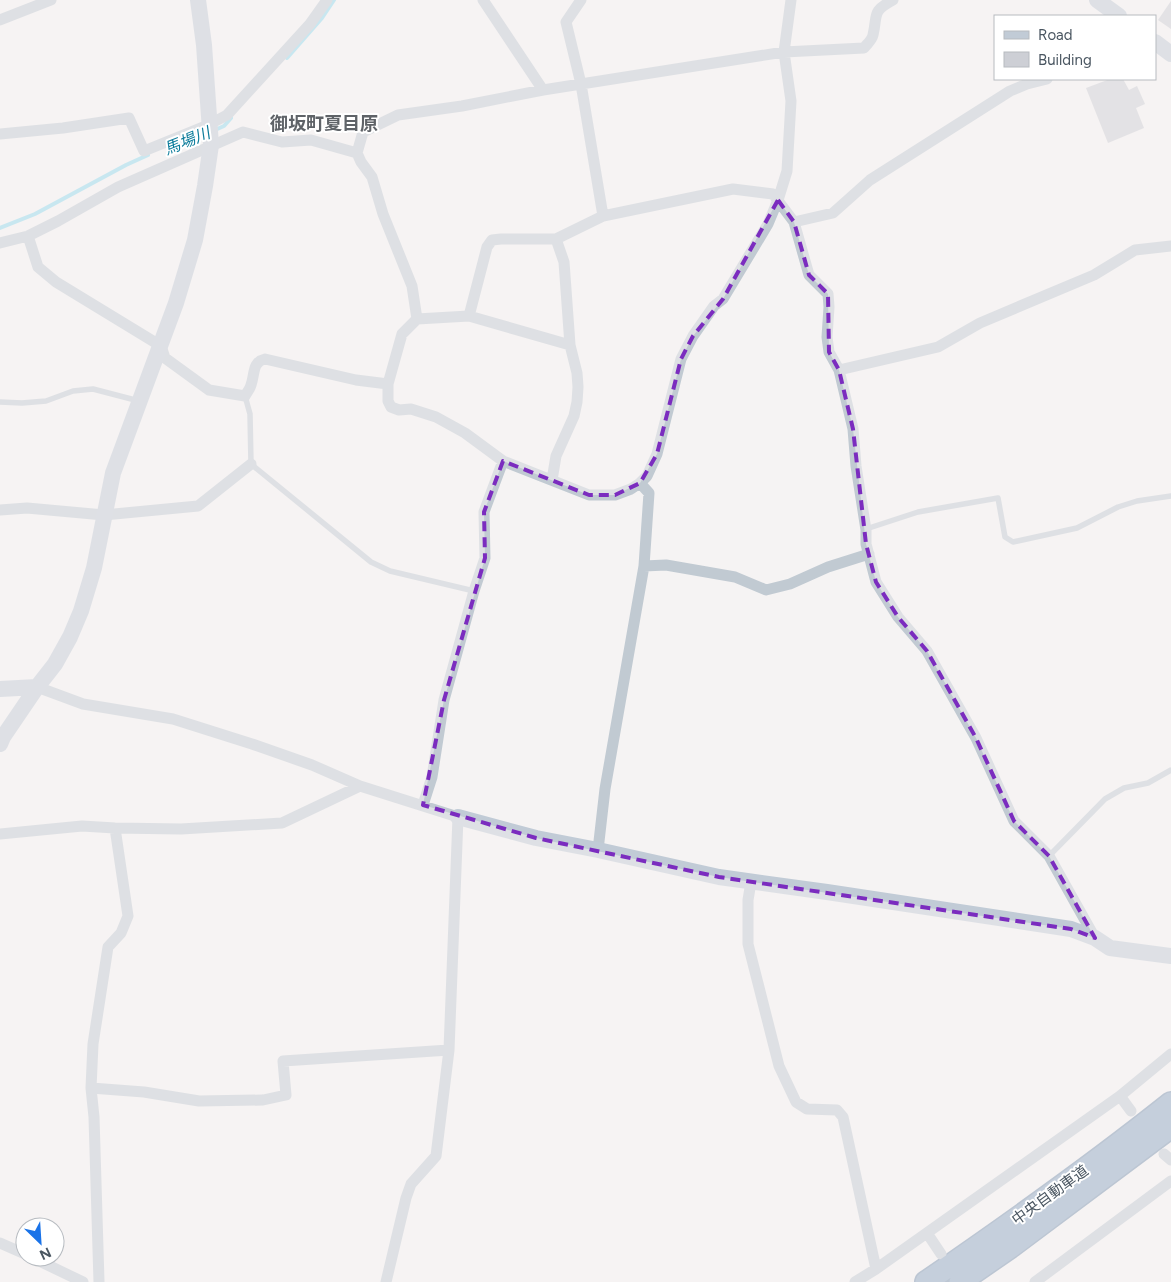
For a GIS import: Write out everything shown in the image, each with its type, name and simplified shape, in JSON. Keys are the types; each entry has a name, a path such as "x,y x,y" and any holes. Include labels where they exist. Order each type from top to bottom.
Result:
{"highway":[{"name":"中央自動車道","path":"926,1282 1002,1230 1171,1103"},
{"name":"中央自動車道","path":"960,1282 1020,1240 1171,1127"}],"street":[{"path":"0,20 50,0"},
{"path":"0,744 55,664 81,612 94,568 113,473 161,346 195,240 205,186 209,134 204,46 198,0"},
{"path":"0,243 28,236 58,221 209,134 310,24 327,0"},
{"path":"483,0 543,90"},
{"path":"581,0 566,22 581,84 603,216"},
{"path":"570,345 469,316 417,319 402,334 388,384 388,401 391,408 399,410 411,409 436,416 465,433 503,461 589,495 616,495 640,484 647,476 657,454 681,359 693,336 714,306 723,300 768,224 778,200 787,171 792,101 784,52 791,0"},
{"path":"417,319 412,286 383,214 372,177 357,153 363,132 398,115 462,106 543,90 784,52 864,48 873,37 874,17 881,6 893,0"},
{"path":"1097,0 1119,15"},
{"path":"794,222 833,214 870,180 1010,91 1043,80"},
{"path":"0,134 63,128 129,118 144,151 209,134 243,132 282,142 311,140 357,153"},
{"path":"469,316 487,247 492,240 501,238 556,239 603,216 733,189 773,194 794,222 809,275 828,294 827,337 829,352 839,370 854,429 856,466 866,530 866,544 876,582 898,617 926,651 976,738 1014,821 1049,856 1095,938"},
{"path":"28,236 38,267 56,282 161,346 165,358 209,390 245,396 251,387 256,364 259,360 265,359 356,380 388,384"},
{"path":"552,480 556,456 574,416 578,402 577,373 570,345 564,262 556,239"},
{"path":"839,370 938,347 980,323 1094,275 1134,250 1171,246"},
{"path":"424,805 432,777 444,700 485,558 484,512 503,461"},
{"path":"0,510 27,508 104,516 198,506 251,464"},
{"path":"598,850 605,789 644,566 649,493 640,484"},
{"path":"644,566 666,565 735,578 766,590 790,584 828,567 869,554"},
{"path":"0,689 38,687 83,704 191,725 312,764 360,786 458,817 536,838 719,877 1071,929 1095,938 1110,948 1171,956"},
{"path":"0,834 82,826 182,829 282,823 360,786"},
{"path":"386,1282 410,1184 436,1156 450,1050 458,817"},
{"path":"99,1282 94,1117 91,1088 93,1044 108,947 121,933 128,916 114,828"},
{"path":"751,882 748,900 748,944 779,1066 796,1102 807,1108 837,1110 843,1117 876,1269"},
{"path":"91,1088 144,1092 199,1101 263,1100 286,1095 284,1060 450,1050"},
{"path":"855,1282 1120,1096 1171,1054"},
{"path":"1120,1096 1131,1111"},
{"path":"1035,1282 1171,1181"},
{"path":"927,1233 941,1254"},
{"path":"0,1243 15,1250"},
{"path":"52,1267 83,1282"}],"lane":[{"path":"0,402 46,401 73,391 93,389 139,401"},
{"path":"245,396 250,414 251,464 371,562 390,572 474,591"},
{"path":"866,530 918,512 998,498 1005,537 1013,542 1077,528 1118,507 1137,501 1171,496"},
{"path":"1049,856 1105,799 1124,788 1148,783 1171,770"}],"highlighted area":[{"path":"778,200 794,222 809,275 828,294 829,352 839,370 853,429 866,544 876,582 898,617 927,651 976,738 1014,821 1049,856 1095,938 1071,929 719,877 536,838 423,805 444,700 485,558 484,512 503,461 589,495 615,495 640,483 657,454 681,359 693,336 723,299"}],"building":[{"path":"1171,1 1171,29 1158,20"},
{"path":"1107,80 1124,80 1129,90 1137,86 1145,104 1136,108 1144,128 1108,143 1086,88"}],"waterway":[{"name":"馬場川","path":"287,58 322,18 334,0"},
{"name":"馬場川","path":"215,130 224,126 231,118"},
{"name":"馬場川","path":"171,146 206,133"},
{"name":"馬場川","path":"0,228 35,214 148,155"}],"district":[{"name":"御坂町夏目原","path":"324,124"}]}
